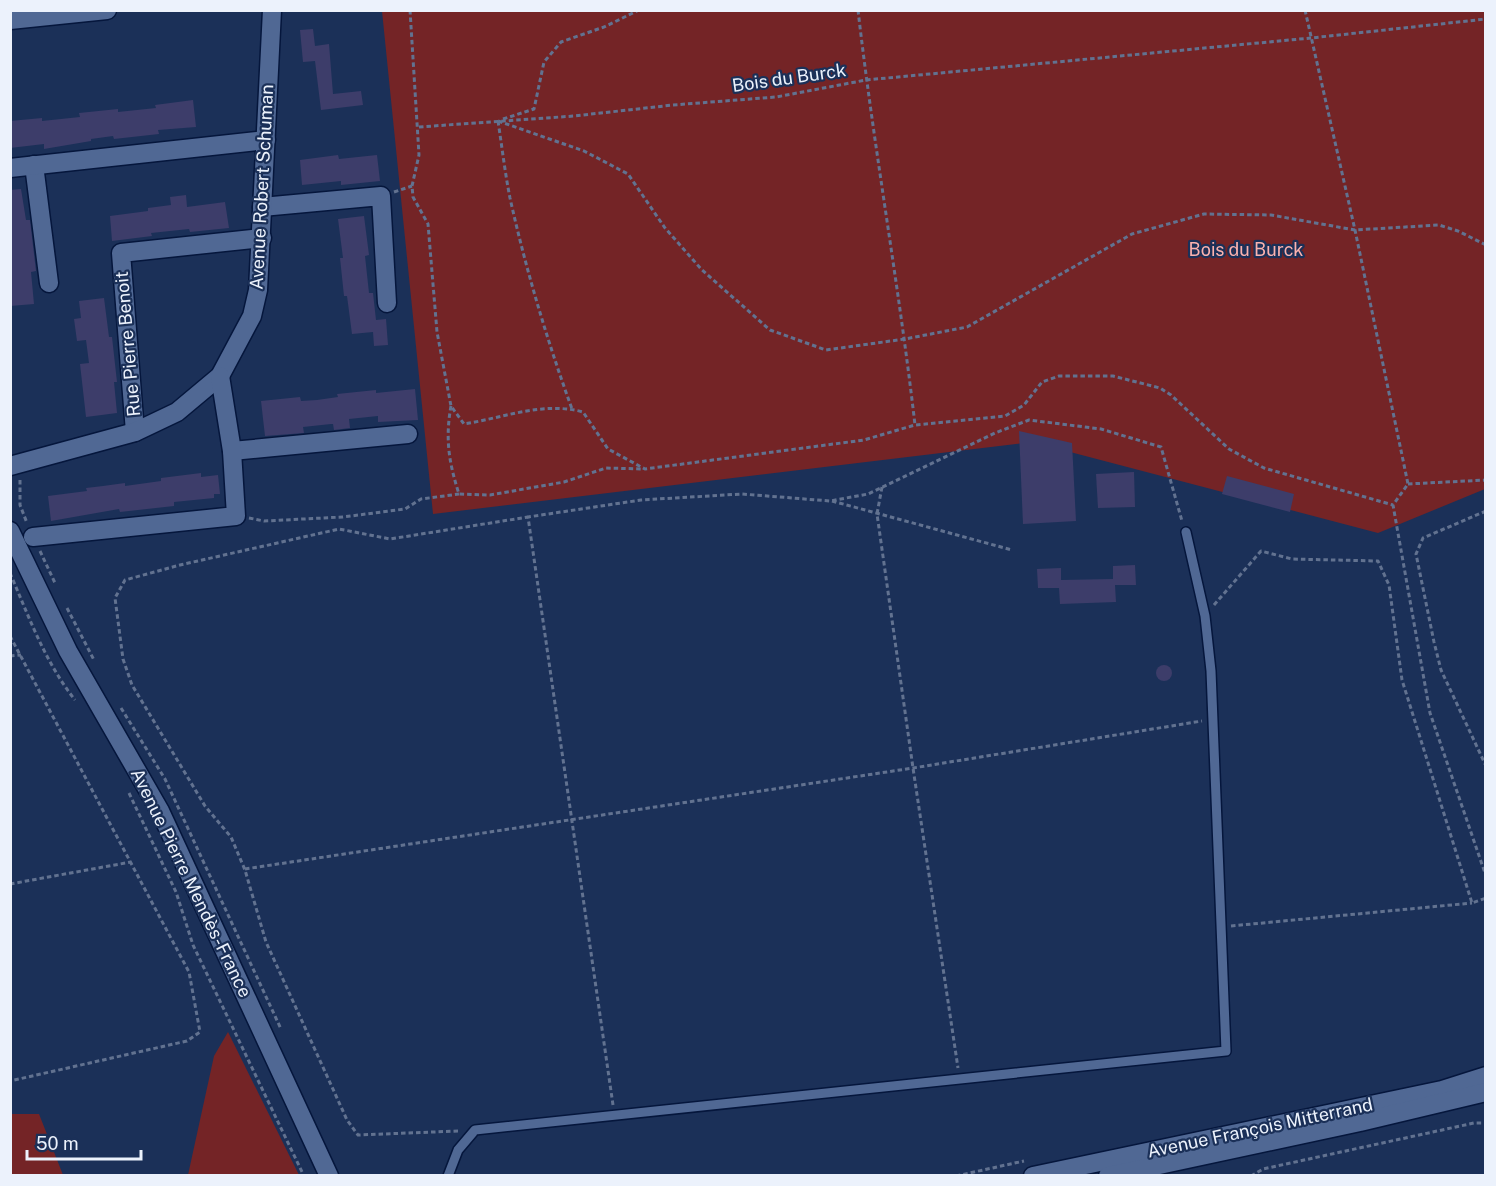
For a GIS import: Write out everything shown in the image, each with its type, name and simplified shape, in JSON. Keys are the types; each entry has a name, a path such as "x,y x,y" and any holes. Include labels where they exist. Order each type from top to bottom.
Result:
{"street":[{"path":"10,20 107,10"},
{"name":"Avenue Robert Schuman","path":"10,466 135,432 177,412 220,376 252,316 258,290 272,10"},
{"path":"10,168 266,140"},
{"path":"34,165 49,283"},
{"path":"262,207 381,196 387,303"},
{"name":"Rue Pierre Benoit","path":"135,432 121,253 262,238"},
{"path":"33,537 236,516 232,451 220,376"},
{"path":"232,451 408,434"},
{"name":"Avenue Pierre Mendès-France","path":"10,531 68,651 160,811 329,1176"},
{"name":"Avenue François Mitterrand","path":"1033,1176 1442,1090 1485,1076"},
{"name":"Avenue François Mitterrand","path":"1108,1176 1370,1120 1485,1092"}],"lane":[{"path":"448,1176 458,1150 475,1130 1226,1051 1211,671 1205,616 1186,532"}],"path":[{"path":"410,10 419,155 412,186 413,197 428,224 437,332 451,406 447,427 450,464 459,494"},
{"path":"498,121 534,109 544,62 561,42 604,27 639,10"},
{"path":"858,10 915,425"},
{"path":"1305,10 1408,483 1393,505 1430,713 1485,876"},
{"name":"Bois du Burck","path":"418,127 574,116 776,97 866,80 1485,20"},
{"path":"498,121 584,151 628,174 665,228 702,270 770,330 826,350 905,339 966,327 1131,234 1204,214 1271,215 1354,230 1438,225 1458,231 1485,245"},
{"path":"498,121 510,196 528,268 547,339 572,410"},
{"path":"236,516 264,521 343,517 405,509 421,499 459,494 490,495 564,482 606,468 645,469 864,440 915,425 1005,416 1024,405 1042,382 1059,376 1113,376 1160,388 1171,395 1229,449 1264,468 1393,505"},
{"path":"451,406 464,424 539,408 583,412 608,449 645,469"},
{"path":"830,501 868,494 995,433 1029,420 1101,429 1161,447 1186,532"},
{"path":"1408,483 1485,480"},
{"path":"882,487 878,514 913,768 960,1079"},
{"path":"475,1130 358,1135 347,1120 266,942 244,870 231,837 205,806 132,686 123,659 114,598 125,580 180,565 339,529 390,538 641,500 742,494 830,501 1012,550"},
{"path":"1485,511 1423,538 1416,554 1441,669 1485,765"},
{"path":"528,517 615,1116"},
{"path":"1205,616 1262,551 1292,559 1378,561 1389,585 1402,680 1472,903"},
{"path":"10,573 34,633 67,689 80,705"},
{"path":"10,636 189,972 200,1032 187,1041 10,1081"},
{"path":"10,657 21,655"},
{"path":"244,870 913,768 1213,719"},
{"path":"129,793 176,892 193,945 304,1176"},
{"path":"10,884 131,862"},
{"path":"1221,927 1472,903 1485,898"},
{"path":"1251,1176 1263,1169 1474,1123 1485,1123"}],"green space":[{"name":"Bois du Burck","path":"382,11 1485,11 1485,489 1378,533 1032,442 433,514"},
{"path":"228,1032 299,1175 188,1175 214,1056"},
{"path":"10,1114 39,1114 63,1175 11,1175"}],"building":[{"path":"313,29 315,46 329,44 333,94 361,91 363,105 321,110 315,61 303,62 300,30"},
{"path":"193,100 196,127 158,130 159,134 91,139 91,141 44,149 44,144 10,148 10,121 42,118 42,121 80,117 79,113 156,108 155,105"},
{"path":"338,155 339,159 377,155 380,181 341,185 341,181 302,185 300,160"},
{"path":"21,189 26,220 30,220 36,271 31,272 34,304 10,306 10,190"},
{"path":"186,195 187,207 225,202 229,228 151,233 152,236 112,241 110,216 148,211 148,208 171,205 170,197"},
{"path":"364,216 369,255 365,256 369,293 373,293 376,320 386,319 388,345 374,346 373,332 352,334 347,296 344,296 340,258 343,258 338,219"},
{"path":"104,298 109,337 112,337 117,382 114,382 117,413 86,417 80,364 89,363 86,340 77,341 74,319 81,318 79,301"},
{"path":"415,389 418,420 378,422 378,416 349,419 350,428 334,430 331,424 303,427 304,433 265,436 261,401 300,397 301,401 317,400 338,397 337,394"},
{"path":"1019,431 1072,443 1076,521 1023,524"},
{"path":"1134,472 1135,507 1098,508 1096,474"},
{"path":"201,473 201,477 218,475 220,494 214,494 214,498 174,502 174,506 120,512 119,509 51,521 48,496 87,491 86,488 125,483 125,486 161,481 161,478"},
{"path":"1227,476 1294,494 1290,512 1222,494"},
{"path":"1135,565 1136,585 1115,585 1116,602 1060,604 1059,588 1038,588 1037,569 1061,568 1061,580 1113,579 1113,566"},
{"path":"1161,665 1167,665 1172,673 1170,679 1161,681 1156,676 1156,670"}]}
